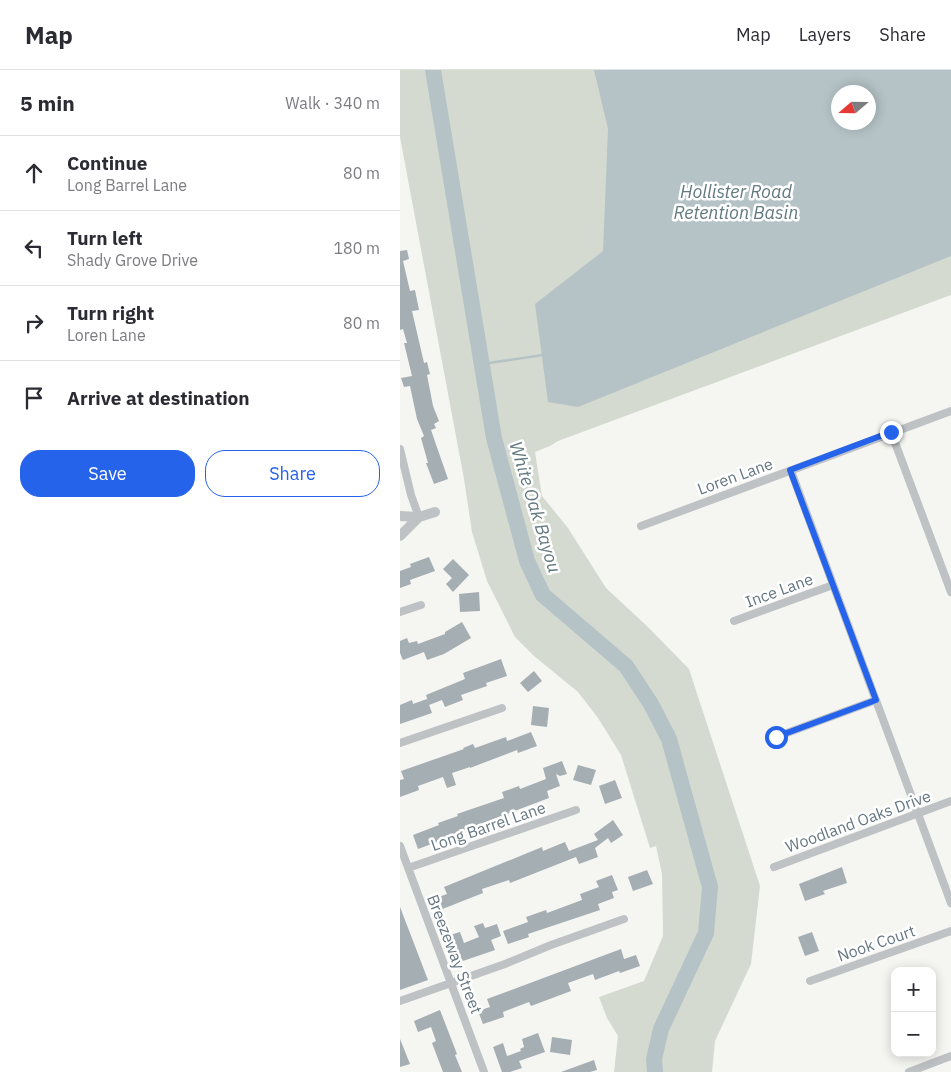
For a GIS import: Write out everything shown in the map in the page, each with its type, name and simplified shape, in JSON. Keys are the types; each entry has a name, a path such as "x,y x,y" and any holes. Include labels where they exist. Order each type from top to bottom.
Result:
{"street":[{"name":"Loren Lane","path":"641,526 951,411"},
{"path":"891,432 951,592"},
{"path":"400,449 411,495 419,518"},
{"path":"790,470 951,903"},
{"path":"400,536 419,518 435,512"},
{"path":"400,516 419,518"},
{"name":"Ince Lane","path":"734,622 833,585"},
{"path":"400,612 421,605"},
{"path":"776,737 876,700"},
{"path":"400,743 502,708"},
{"name":"Woodland Oaks Drive","path":"774,867 951,801"},
{"name":"Long Barrel Lane","path":"408,868 576,810"},
{"name":"Breezeway Street","path":"400,846 484,1072"},
{"path":"400,1001 624,920"},
{"name":"Nook Court","path":"810,981 951,932"},
{"path":"909,1072 951,1056"}],"shaded area":[{"path":"400,70 951,70 951,295 558,441 535,452 542,496 568,528 606,588 689,669 760,886 751,964 715,1041 712,1072 614,1072 618,1036 607,1018 599,997 644,981 663,936 662,874 656,846 650,848 621,755 598,718 578,692 534,656 515,637 487,581 472,532 464,479 400,137"}],"water":[{"name":"Hollister Road Retention Basin","path":"594,70 951,70 951,256 578,407 548,402 535,304 603,251 608,129"}],"building":[{"path":"407,250 409,259 403,261 410,291 415,290 419,310 412,311 424,363 427,362 430,374 427,375 433,406 439,421 434,424 436,428 431,430 448,479 434,484 426,463 428,463 421,438 424,436 417,419 410,386 404,387 401,378 412,376 404,343 407,343 403,329 400,330 400,251"},
{"path":"429,557 435,571 410,580 411,584 400,588 400,571 411,567 410,564"},
{"path":"453,559 469,575 453,592 446,584 452,578 443,569"},
{"path":"479,592 480,611 460,612 459,594"},
{"path":"462,622 471,638 444,654 427,660 424,652 403,660 400,653 400,641 407,638 409,643 417,641 418,644 445,634 445,632"},
{"path":"501,659 507,676 486,683 487,686 461,695 463,700 445,707 442,700 429,705 426,695 465,679 463,673"},
{"path":"534,671 542,681 528,692 520,683"},
{"path":"427,699 432,713 400,724 400,705 412,700 413,704"},
{"path":"533,706 549,708 547,727 531,725"},
{"path":"531,732 537,746 518,753 517,750 452,773 456,785 447,788 443,777 418,786 419,790 400,797 400,780 404,779 401,771 464,749 473,744 475,748 506,737 507,741"},
{"path":"562,761 567,774 560,776 556,774 560,786 547,791 549,798 418,849 413,835 458,816 457,814 504,798 502,792 519,786 520,789 546,779 543,768"},
{"path":"578,765 596,770 591,785 573,780"},
{"path":"615,780 622,798 605,804 599,786"},
{"path":"613,820 623,835 611,843 608,838 595,848 598,857 579,864 576,857 510,883 509,880 482,889 483,893 440,910 436,898 447,894 444,887 542,847 543,851 565,842 569,851 598,840 594,834"},
{"path":"842,867 847,883 823,891 825,894 805,901 799,884"},
{"path":"647,870 653,884 633,891 628,877"},
{"path":"612,875 618,890 612,892 614,898 598,904 600,910 528,934 529,937 508,944 503,931 528,922 526,917 546,910 547,913 582,900 580,894 599,887 596,881"},
{"path":"400,907 428,980 400,990"},
{"path":"483,923 485,928 497,924 501,936 491,940 495,950 460,962 450,935 460,932 464,943 479,937 474,926"},
{"path":"812,932 819,951 805,956 798,937"},
{"path":"621,949 624,959 636,955 640,966 595,980 593,974 568,983 571,991 531,1006 529,1002 503,1012 504,1017 483,1024 478,1011 490,1007 487,999"},
{"path":"440,1010 462,1072 443,1072 432,1043 436,1041 431,1027 418,1032 414,1021"},
{"path":"538,1033 545,1052 519,1061 522,1068 510,1072 502,1072 493,1047 503,1043 507,1056 521,1051 520,1049 524,1047 522,1039"},
{"path":"552,1037 572,1040 570,1055 550,1052"},
{"path":"400,1039 410,1064 400,1067"},
{"path":"594,1060 597,1070 590,1072 561,1072"}],"waterway":[{"name":"White Oak Bayou","path":"433,70 494,438 527,561 543,595 626,666 651,704 669,739 710,887 706,933 661,1029 654,1059 655,1072"},
{"path":"482,364 543,355"}],"route":[{"path":"776,737 876,700 790,470 891,432"}]}
